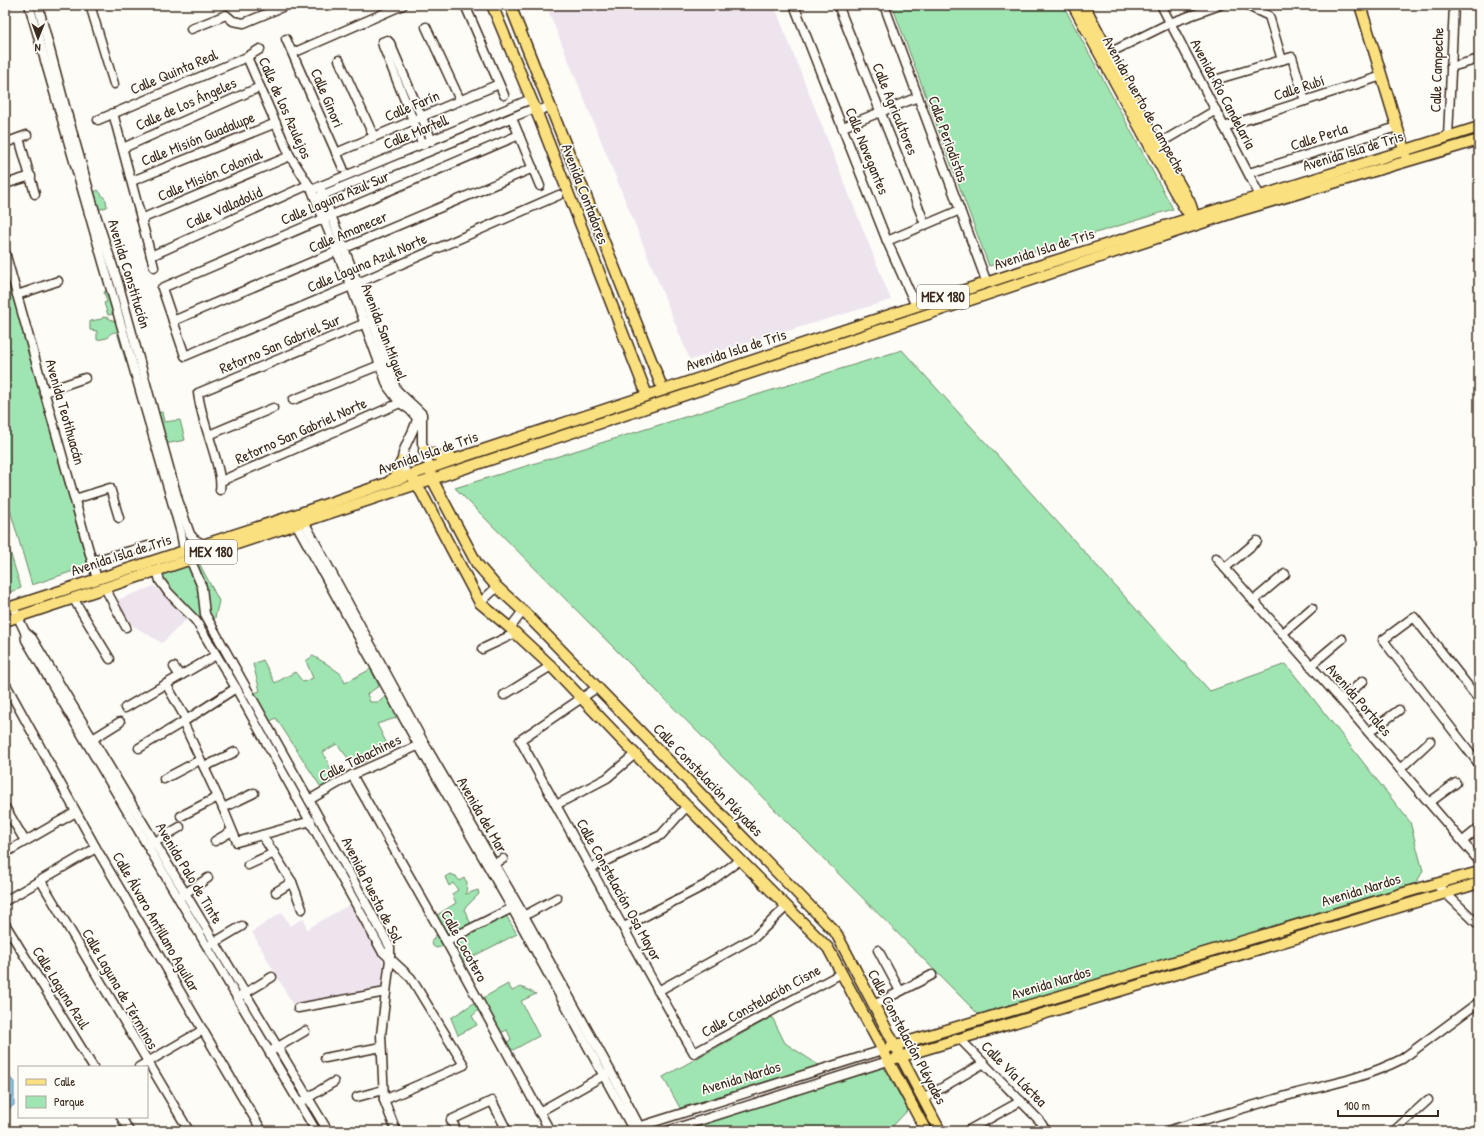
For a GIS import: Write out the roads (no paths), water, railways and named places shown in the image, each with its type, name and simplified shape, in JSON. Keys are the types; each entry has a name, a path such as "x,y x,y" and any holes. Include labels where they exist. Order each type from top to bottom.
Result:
{"main road":[{"name":"Avenida Contadores","path":"492,5 533,104 647,395"},
{"name":"Avenida Contadores","path":"510,5 663,390"},
{"name":"Avenida Puerto de Campeche","path":"1073,5 1105,55 1185,209 1193,217 1203,223"},
{"name":"Avenida Puerto de Campeche","path":"1084,5 1105,55"},
{"path":"1360,5 1408,162"},
{"name":"Avenida Isla de Tris","path":"9,608 203,544 418,484 1203,223 1213,215 1260,196 1479,127"},
{"name":"Avenida Isla de Tris","path":"5,621 190,559 389,482 457,458 916,306 1193,217 1213,215 1408,162 1479,140"},
{"name":"Avenida Puerto de Campeche","path":"1154,147 1189,201 1193,210 1193,217"},
{"path":"1172,224 1178,215 1178,196"},
{"path":"1189,201 1198,208 1213,215"},
{"path":"1181,230 1193,217"},
{"path":"424,451 441,457 457,458"},
{"path":"389,482 395,476 402,461"},
{"name":"Calle Constelación Pléyades","path":"430,468 432,479 477,564 497,587 523,611 598,687 836,933 940,1131"},
{"name":"Calle Constelación Pléyades","path":"410,475 418,484 480,603 551,666 634,754 828,948 926,1131"},
{"path":"157,570 158,559"},
{"name":"Avenida Nardos","path":"883,1050 1479,872"},
{"name":"Avenida Nardos","path":"888,1061 1479,883"}],"street":[{"name":"Avenida Constitución","path":"29,5 62,107 181,520 194,539 203,544"},
{"name":"Avenida Constitución","path":"38,5 62,107"},
{"path":"90,5 114,84"},
{"path":"191,29 226,15 233,21 244,23 287,5"},
{"path":"293,53 403,5"},
{"path":"464,5 504,96"},
{"name":"Calle Navegantes","path":"794,5 887,241 916,306"},
{"name":"Calle Agricultores","path":"838,5 925,224"},
{"name":"Calle Periodistas","path":"884,5 987,283"},
{"name":"Avenida Río Candelaria","path":"1161,5 1260,196"},
{"path":"1105,55 1170,23 1220,5"},
{"path":"1250,5 1252,8 1269,16 1282,60"},
{"name":"Calle Campeche","path":"1448,137 1454,5"},
{"path":"426,27 460,100"},
{"name":"Calle Ginori","path":"286,39 343,168"},
{"name":"Calle Quinta Real","path":"98,120 247,57 260,49"},
{"name":"Calle de los Azulejos","path":"247,57 290,156 315,191"},
{"path":"1218,79 1292,57 1305,101"},
{"path":"1451,67 1479,59"},
{"path":"339,60 374,137"},
{"name":"Calle Rubí","path":"1224,127 1382,76"},
{"path":"423,145 413,121 400,80 432,141"},
{"name":"Calle Farín","path":"336,153 499,84"},
{"name":"Calle de Los Ángeles","path":"123,148 260,87"},
{"path":"843,127 918,97"},
{"name":"Calle Martell","path":"315,191 447,140 533,104 542,110 550,106"},
{"path":"1154,147 1216,110"},
{"path":"113,113 154,267"},
{"name":"Calle Misión Guadalupe","path":"132,181 276,123"},
{"path":"514,123 540,186"},
{"name":"Calle Perla","path":"1249,173 1397,127"},
{"path":"5,143 27,135"},
{"name":"Calle Laguna Azul Sur","path":"173,321 162,288 519,135"},
{"path":"19,138 35,194"},
{"name":"Calle Martell","path":"404,157 432,141 447,140"},
{"name":"Calle Misión Colonial","path":"141,219 290,156"},
{"name":"Calle Amanecer","path":"173,321 533,168"},
{"path":"5,184 31,176"},
{"name":"Avenida San Miguel","path":"315,191 341,250 368,322 383,364 388,386 400,403 410,410 417,418 416,425 405,446 402,461"},
{"name":"Calle Valladolid","path":"151,256 315,191"},
{"name":"Calle Laguna Azul Norte","path":"173,321 185,356 354,285 559,195"},
{"path":"887,241 960,210"},
{"name":"Avenida Teotihuacán","path":"5,252 97,579"},
{"path":"17,294 58,281"},
{"name":"Retorno San Gabriel Sur","path":"210,434 200,406 198,393 368,322"},
{"path":"293,400 383,364"},
{"name":"Avenida San Miguel","path":"383,364 396,389 422,414 424,451 430,468"},
{"path":"44,392 85,378"},
{"name":"Retorno San Gabriel Norte","path":"221,481 400,403"},
{"path":"220,490 221,481 210,434 273,408"},
{"path":"402,461 404,470 410,475"},
{"path":"74,499 110,488 118,518"},
{"name":"Avenida del Mar","path":"298,518 422,744 521,917 637,1129"},
{"name":"Avenida Constitución","path":"181,520 181,533 184,550"},
{"path":"1225,568 1257,541"},
{"path":"92,561 148,546"},
{"name":"Avenida Portales","path":"1216,558 1430,802 1479,861"},
{"name":"Avenida Puesta de Sol","path":"190,559 202,587 205,614 309,800 346,869 368,917"},
{"name":"Avenida Puesta de Sol","path":"157,570 160,581 168,592 196,621 236,688 339,874 390,947 381,1047 384,1100 396,1131"},
{"path":"1253,601 1285,574"},
{"path":"480,603 497,587"},
{"path":"105,588 126,628"},
{"path":"73,598 110,659"},
{"name":"Avenida Palo de Tinte","path":"9,608 18,616 25,632 26,640 120,792 211,945 237,998 316,1131"},
{"path":"1282,634 1312,608"},
{"path":"482,649 513,631 523,611"},
{"path":"196,621 205,614"},
{"path":"1479,700 1414,617 1383,640 1479,764"},
{"path":"1310,666 1342,638"},
{"path":"125,708 216,655"},
{"path":"504,695 551,666"},
{"path":"174,667 180,676"},
{"path":"1341,700 1363,681"},
{"name":"Calle Álvaro Antillano Aguilar","path":"5,683 96,848 262,1131"},
{"path":"166,684 185,721 237,842 310,821"},
{"path":"582,699 598,687"},
{"path":"139,748 185,721 236,688"},
{"name":"Calle Álvaro Antillano Aguilar","path":"5,695 28,727"},
{"name":"Calle Constelación Osa Mayor","path":"582,699 520,740 658,991 694,1053"},
{"path":"1369,732 1399,710"},
{"path":"89,741 120,722"},
{"path":"1400,769 1430,741"},
{"name":"Avenida del Mar","path":"422,744 494,864 515,907"},
{"name":"Calle Tabachines","path":"309,800 352,775 422,744"},
{"path":"1472,754 1479,748"},
{"path":"164,779 202,763 235,752"},
{"path":"556,805 607,778 634,754"},
{"name":"Calle Cocotero","path":"352,775 446,941 550,1131"},
{"path":"1430,802 1456,783"},
{"path":"223,808 254,793"},
{"path":"181,816 218,797"},
{"path":"591,868 660,834 687,806"},
{"path":"5,807 25,841"},
{"path":"5,852 76,812"},
{"path":"151,845 180,827"},
{"path":"1463,841 1479,828"},
{"path":"317,834 325,830"},
{"path":"215,841 232,831"},
{"path":"262,835 292,882 302,909"},
{"path":"5,901 96,848"},
{"path":"248,865 274,853"},
{"path":"494,864 503,859"},
{"path":"624,927 707,884 740,860"},
{"path":"339,874 346,869"},
{"path":"182,896 208,878"},
{"name":"Calle Laguna de Términos","path":"41,881 189,1131"},
{"path":"276,892 292,882"},
{"path":"1436,884 1479,925"},
{"path":"521,917 557,898"},
{"path":"658,991 755,937 787,906"},
{"path":"446,941 515,907"},
{"name":"Calle Laguna Azul","path":"5,924 92,1066"},
{"path":"211,945 242,926"},
{"path":"828,948 840,941"},
{"name":"Avenida Palo de Tinte","path":"211,945 245,993 328,1131"},
{"path":"878,950 900,991"},
{"path":"384,1100 464,1065 412,978 390,959"},
{"name":"Calle Constelación Cisne","path":"694,1053 842,973"},
{"path":"874,1005 932,976"},
{"path":"237,998 272,977"},
{"path":"298,1008 386,992"},
{"path":"1167,1131 1238,1109 1366,1075 1388,1066 1402,1059 1479,1002"},
{"path":"141,1066 203,1030"},
{"path":"269,1052 306,1031"},
{"name":"Calle Vía Láctea","path":"960,1039 1040,1120 1046,1131"},
{"path":"326,1058 381,1047"},
{"name":"Avenida Nardos","path":"637,1129 883,1050"},
{"name":"Avenida Nardos","path":"667,1131 888,1061"},
{"path":"923,1099 984,1063"},
{"path":"539,1112 607,1074"},
{"path":"300,1103 334,1082"},
{"path":"357,1098 383,1090"},
{"path":"1394,1131 1428,1100"},
{"path":"457,1131 451,1120 492,1101 507,1131"},
{"path":"967,1131 1021,1101"},
{"path":"122,1118 129,1131"}],"water":[{"path":"5,1072 14,1082 14,1105 5,1112"}]}
